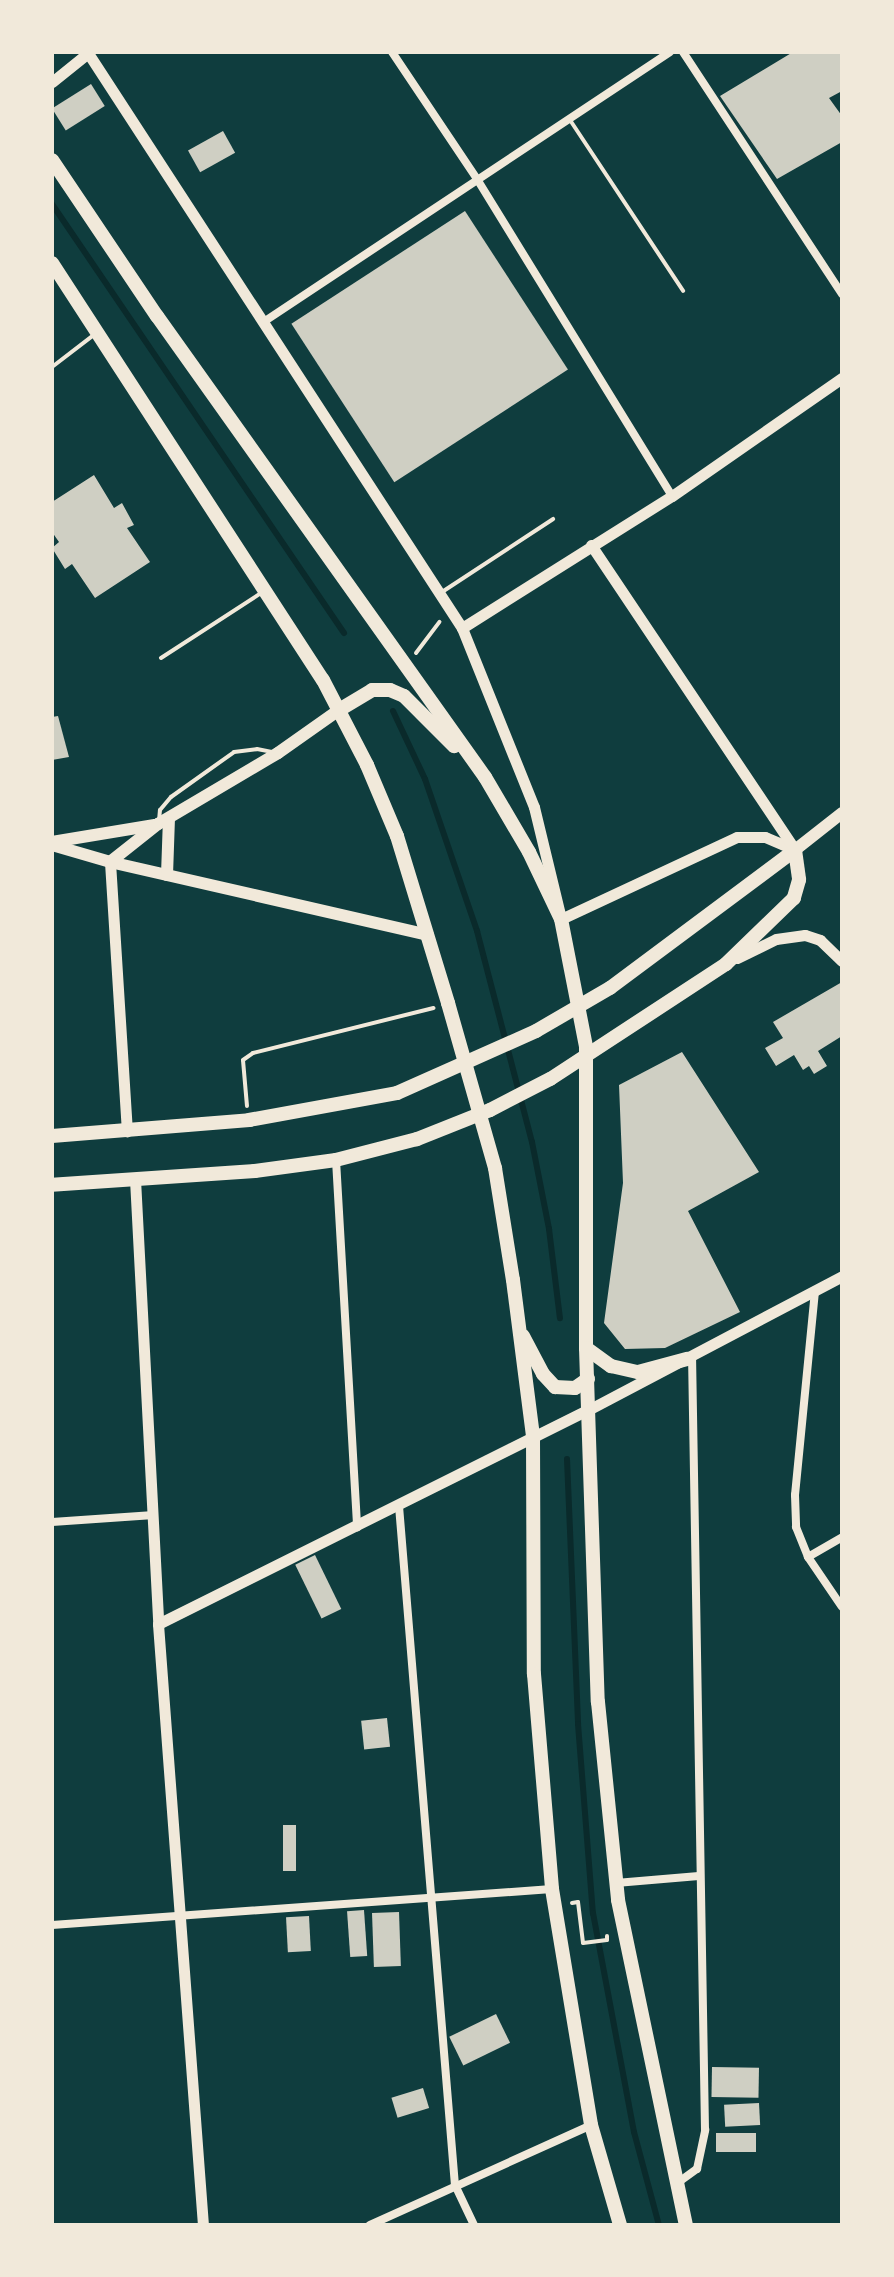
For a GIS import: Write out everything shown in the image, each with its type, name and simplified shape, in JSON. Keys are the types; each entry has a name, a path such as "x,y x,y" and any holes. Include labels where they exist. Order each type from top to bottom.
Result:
{"main road":[{"path":"52,160 157,316 485,777 529,852 561,919 586,1047 586,1348 598,1702 616,1883 686,2225"},
{"path":"52,263 339,710 367,765 397,836 448,1003 495,1168 519,1329 533,1437 534,1674 552,1889 591,2125 620,2225"},
{"path":"110,862 163,822 278,753 372,690 390,690 404,696 485,777"},
{"path":"52,1136 249,1120 397,1093 536,1031 610,988 842,813"},
{"path":"52,844 163,822"},
{"path":"163,822 167,875"},
{"path":"52,844 110,862 428,935"},
{"path":"52,1185 255,1171 336,1160 417,1139 490,1110 550,1079 726,964 794,898 799,880 795,850"},
{"path":"519,1329 543,1374 555,1387 575,1388 588,1379"},
{"path":"586,1348 611,1366 638,1372 690,1358"}],"street":[{"path":"52,82 88,52 462,628 534,807 561,919 737,837 765,837 795,850"},
{"path":"392,52 477,179 672,496"},
{"path":"265,321 670,52"},
{"path":"683,52 842,294"},
{"path":"462,628 672,496 842,378"},
{"path":"591,545 795,850"},
{"path":"110,862 127,1131"},
{"path":"726,964 776,939 805,935 820,940 842,961"},
{"path":"336,1160 357,1527"},
{"path":"135,1179 158,1624 203,2225"},
{"path":"158,1624 590,1409 842,1276"},
{"path":"815,1291 795,1495 796,1527 808,1557 842,1607"},
{"path":"676,2185 697,2169 705,2130 690,1358"},
{"path":"399,1506 455,2185 474,2225"},
{"path":"52,1522 154,1515"},
{"path":"808,1557 842,1537"},
{"path":"616,1883 699,1876"},
{"path":"52,1925 552,1889"},
{"path":"370,2225 591,2125"}],"lane":[{"path":"570,120 683,291"},
{"path":"52,367 96,333"},
{"path":"440,593 553,519"},
{"path":"161,658 263,591"},
{"path":"163,822 160,810 171,797 234,752 257,749 278,753"}],"path":[{"path":"249,1120 243,1060 253,1053 448,1003"},
{"path":"583,1943 607,1940"}],"building":[{"path":"793,52 842,52 842,91 829,98 842,116 842,142 777,179 720,96"},
{"path":"91,84 105,106 66,130 52,108"},
{"path":"223,131 235,153 200,172 188,150"},
{"path":"465,211 568,370 394,482 291,324"},
{"path":"94,475 114,508 122,503 134,525 127,528 150,562 95,598 72,564 65,569 52,548 59,542 52,532 52,502"},
{"path":"58,716 69,757 52,760 52,717"},
{"path":"842,982 842,1036 818,1051 827,1066 814,1074 809,1066 803,1070 794,1055 776,1066 765,1048 783,1038 773,1022"},
{"path":"682,1052 759,1172 688,1211 740,1312 665,1348 625,1349 604,1323 623,1183 619,1085"},
{"path":"315,1555 341,1609 322,1619 295,1565"},
{"path":"387,1718 390,1747 364,1750 361,1721"},
{"path":"283,1825 296,1825 296,1871 283,1871"},
{"path":"364,1910 367,1956 350,1957 347,1911"},
{"path":"399,1912 401,1966 374,1967 372,1913"},
{"path":"309,1916 311,1951 288,1952 286,1917"},
{"path":"496,2014 510,2043 463,2066 449,2037"},
{"path":"712,2067 759,2068 758,2098 711,2097"},
{"path":"423,2088 429,2108 398,2118 391,2098"},
{"path":"759,2103 760,2125 725,2127 724,2105"},
{"path":"716,2133 756,2133 756,2152 716,2152"}],"waterway":[{"path":"52,204 344,633"},
{"path":"393,711 425,779 477,931 532,1142 549,1229 560,1318"},
{"path":"567,1459 578,1724 593,1913 634,2132 659,2225"}]}
